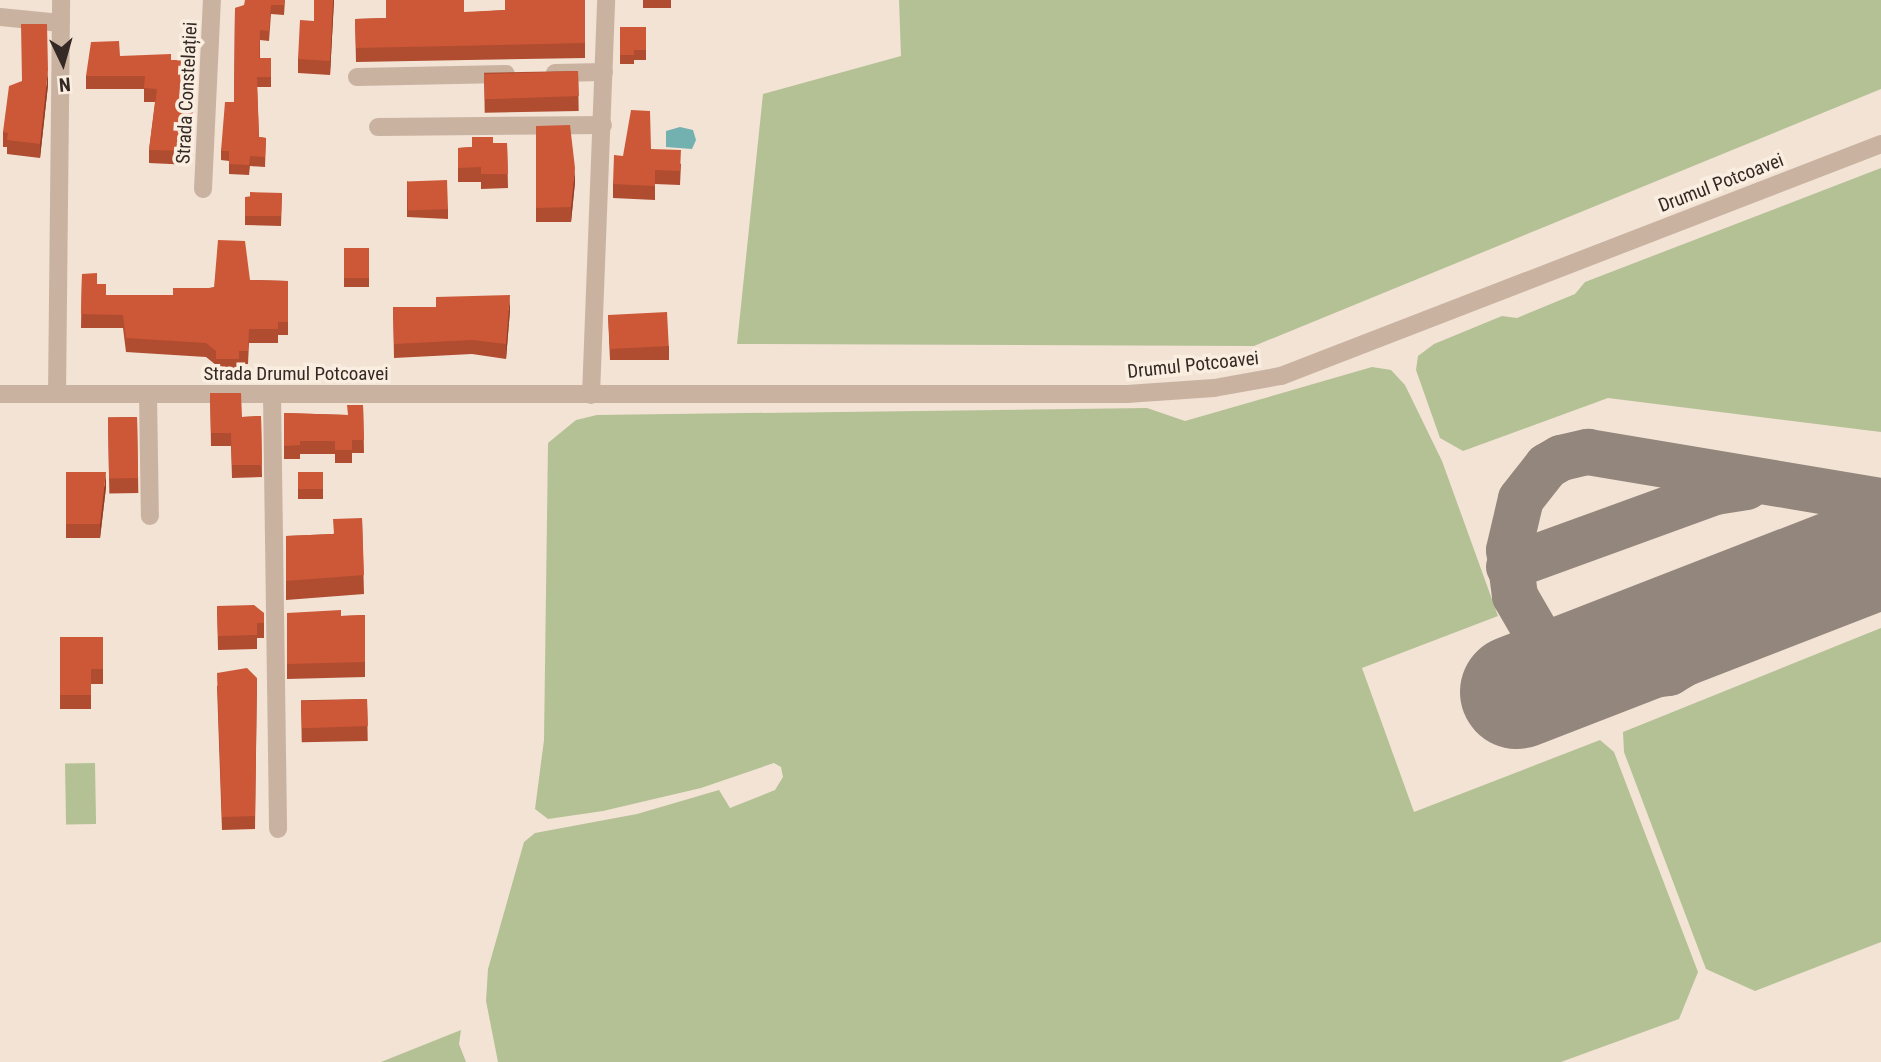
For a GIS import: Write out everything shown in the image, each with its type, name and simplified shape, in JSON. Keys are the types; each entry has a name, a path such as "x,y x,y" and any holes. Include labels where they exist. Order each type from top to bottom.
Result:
{"street":[{"path":"57,394 61,0"},
{"name":"Strada Constelației","path":"203,189 212,0"},
{"path":"592,395 606,0"},
{"path":"0,17 61,23"},
{"path":"357,77 604,72"},
{"path":"378,127 603,125"},
{"name":"Drumul Potcoavei","path":"592,395 1127,394 1214,388 1281,376 1881,144"},
{"name":"Strada Drumul Potcoavei","path":"0,394 592,395"},
{"path":"148,395 150,516"},
{"path":"272,395 278,829"}],"green space":[{"path":"899,0 1881,0 1881,89 1254,346 737,344 763,94 901,56"},
{"path":"1881,168 1881,432 1608,398 1463,451 1440,438 1416,370 1418,356 1434,344 1502,316 1517,318 1575,294 1585,282"},
{"path":"1372,367 1391,370 1405,385 1442,461 1498,616 1362,668 1414,812 1600,740 1614,752 1698,972 1679,1019 1561,1062 498,1062 486,1001 488,969 524,842 535,833 637,814 719,790 730,808 775,790 783,777 781,767 774,763 701,788 603,811 548,819 535,809 544,740 548,443 576,420 597,415 1147,408 1185,421"},
{"path":"1881,628 1881,942 1755,991 1706,969 1624,752 1623,732"},
{"path":"95,763 96,824 66,825 65,764"},
{"path":"461,1030 459,1044 466,1062 381,1062"}],"water":[{"path":"680,127 693,130 696,140 692,149 666,147 666,131"}],"building":[{"path":"245,0 284,0 284,5 271,5 269,31 260,30 259,58 271,58 271,77 257,77 259,137 266,138 265,157 250,156 249,165 229,164 229,151 221,151 225,102 234,102 235,8 244,5"},
{"path":"314,0 333,0 330,61 298,59 300,20 314,21"},
{"path":"386,0 464,0 464,12 505,10 505,0 585,0 585,43 356,48 355,19 386,18"},
{"path":"21,24 47,24 48,70 40,144 7,140 8,133 3,132 9,86 22,81"},
{"path":"620,27 646,27 646,50 634,50 634,55 620,55"},
{"path":"119,41 120,56 171,54 171,60 181,60 179,101 193,102 191,151 149,150 157,89 144,88 145,76 86,76 91,42"},
{"path":"578,71 579,96 485,99 484,74"},
{"path":"631,110 650,111 651,149 681,150 680,171 655,170 655,186 613,184 614,155 623,156"},
{"path":"570,125 575,168 571,207 536,208 536,126"},
{"path":"472,137 493,137 493,143 507,143 508,174 481,174 481,167 458,168 458,148 472,147"},
{"path":"447,180 448,209 408,210 407,181"},
{"path":"250,192 282,193 281,216 245,216 245,197 250,197"},
{"path":"218,240 245,241 250,280 288,281 288,322 278,322 278,329 249,329 248,351 239,351 239,359 216,359 216,351 206,343 126,338 123,315 81,314 82,274 97,273 97,284 106,284 106,295 173,295 173,288 214,288"},
{"path":"344,248 369,248 369,278 344,278"},
{"path":"510,295 506,344 472,340 394,344 393,307 436,307 436,297"},
{"path":"667,312 669,346 610,349 608,315"},
{"path":"210,393 241,393 242,417 261,416 262,465 232,465 231,433 211,433"},
{"path":"347,405 363,405 364,440 352,440 352,450 335,450 335,441 300,441 300,445 284,446 284,413 348,415"},
{"path":"137,417 138,478 109,478 108,418"},
{"path":"66,472 106,472 100,524 66,524"},
{"path":"298,472 323,472 323,489 298,489"},
{"path":"362,518 364,575 286,581 286,536 334,534 333,519"},
{"path":"254,605 264,613 264,623 257,623 257,635 218,636 217,606"},
{"path":"341,610 341,616 365,615 365,662 287,664 287,613"},
{"path":"60,637 103,637 103,669 91,669 91,695 60,695"},
{"path":"247,668 257,678 255,816 222,817 217,673"},
{"path":"367,699 368,726 302,728 301,701"}],"taxiway":[{"path":"1749,602 1719,643 1669,673 1629,678 1603,675 1564,658 1537,634 1515,596 1509,550 1521,499 1547,466 1561,458 1588,452 1881,501"},
{"path":"1509,567 1715,492 1747,487"}],"runway":[{"path":"1517,692 1881,551"}]}
